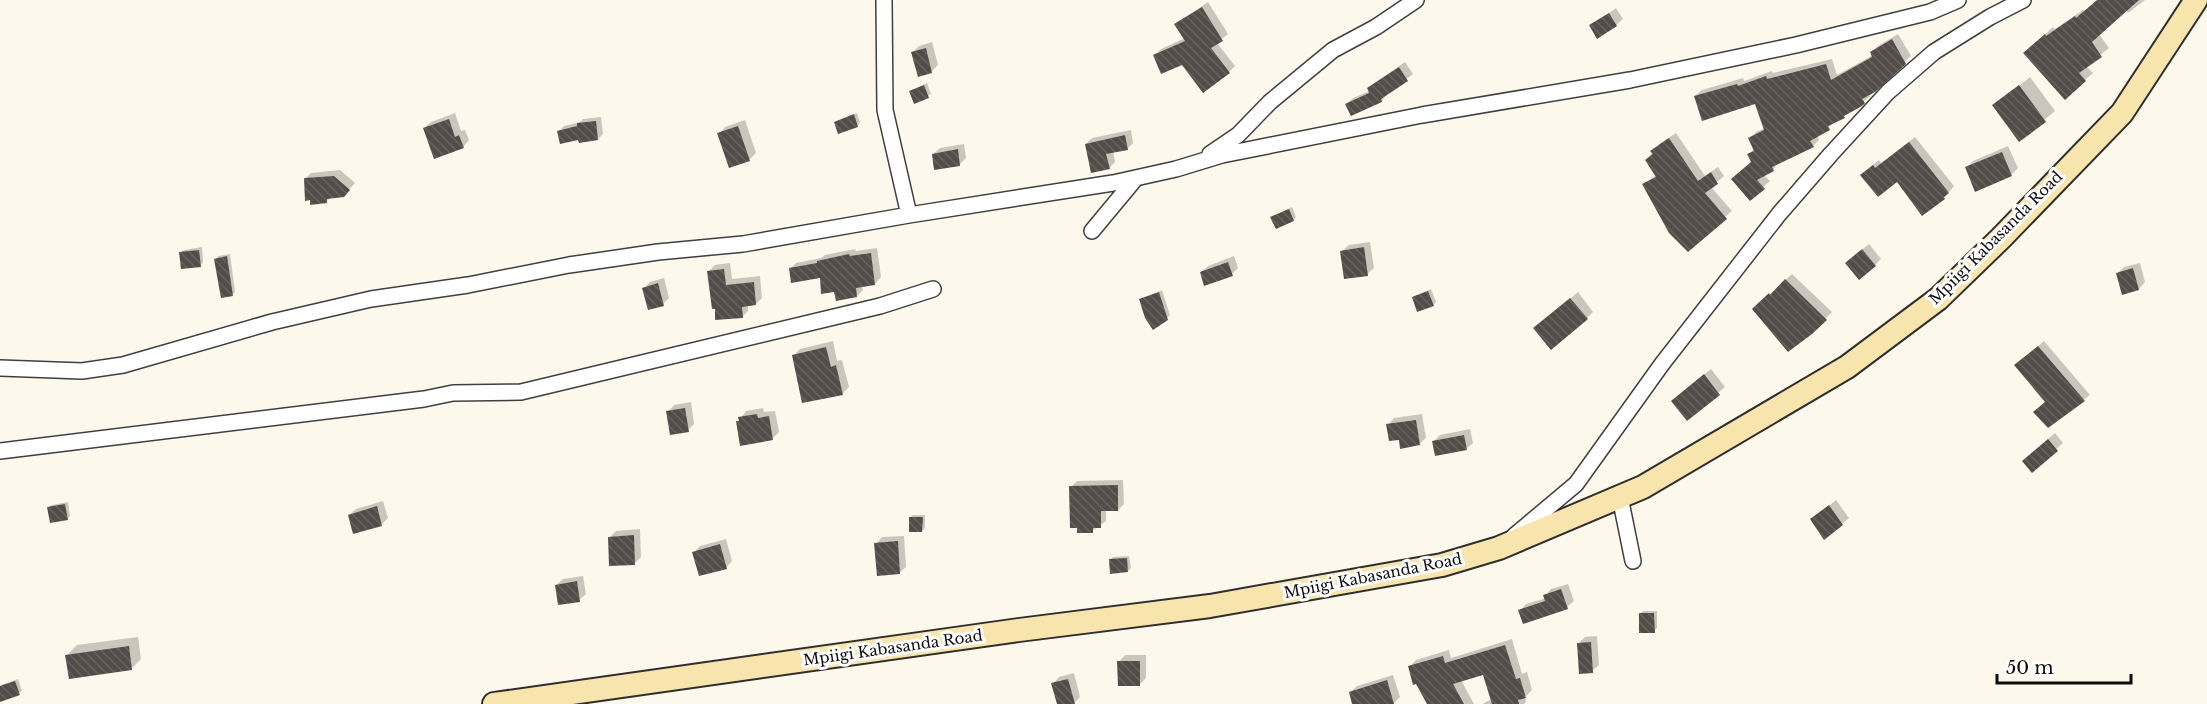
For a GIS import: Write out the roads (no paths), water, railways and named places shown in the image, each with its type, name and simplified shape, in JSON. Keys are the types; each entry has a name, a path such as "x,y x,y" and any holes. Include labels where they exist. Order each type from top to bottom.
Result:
{"main road":[{"name":"Mpiigi Kabasanda Road","path":"494,704 1019,630 1209,606 1442,565 1500,548 1643,487 1847,367 1938,298 2001,238 2122,113 2196,0"}],"street":[{"path":"884,0 885,110 909,215"},
{"path":"0,368 46,371 92,370 123,364 272,322 371,299 468,285 568,265 658,252 743,244 1137,178 1176,169 1203,159 1445,111 1630,80 1873,27 1930,12 1958,0"},
{"path":"1500,548 1576,484 1662,364 1779,214 1888,92 1934,52 1990,17 2023,0"},
{"path":"1203,159 1238,135 1270,102 1333,50 1376,27 1410,2"},
{"path":"1092,231 1137,178"},
{"path":"0,451 424,399 453,393 521,392 880,306 933,289"},
{"path":"1620,496 1633,561"}]}
